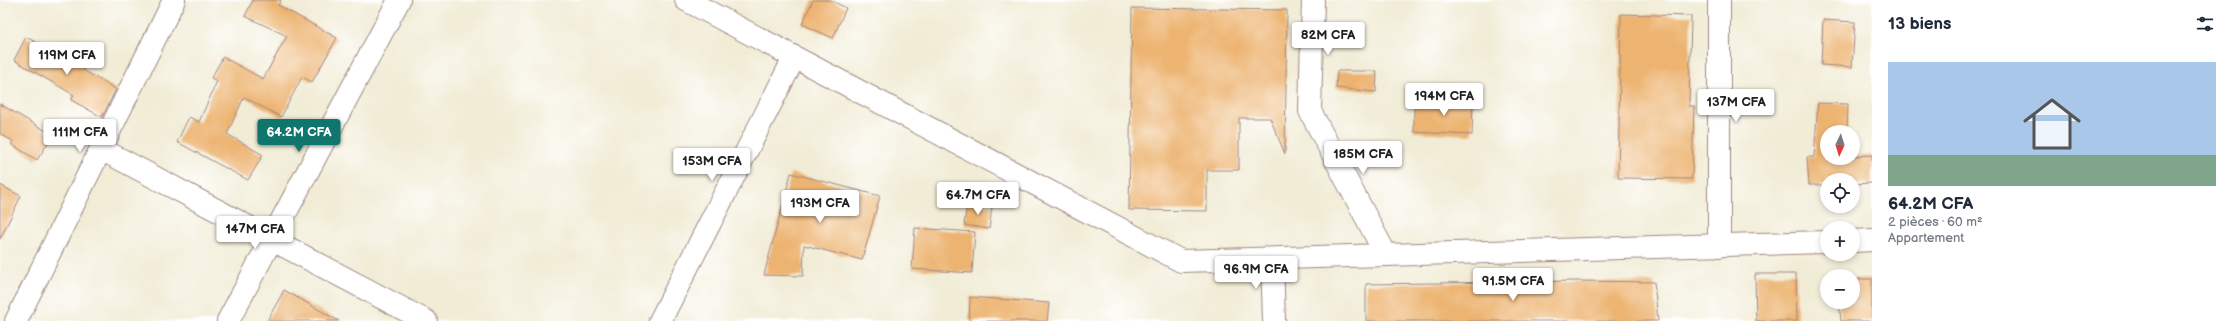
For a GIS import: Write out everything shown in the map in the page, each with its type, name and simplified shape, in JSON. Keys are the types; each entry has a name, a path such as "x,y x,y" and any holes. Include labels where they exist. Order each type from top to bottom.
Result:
{"street":[{"path":"16,321 174,0"},
{"path":"228,321 399,0"},
{"path":"686,0 1180,261 1820,242"},
{"path":"1313,0 1310,111 1386,255"},
{"path":"1719,0 1719,246"},
{"path":"660,321 794,58"},
{"path":"101,149 426,321"},
{"path":"1860,241 1872,240"},
{"path":"1272,258 1274,321"}],"building":[{"path":"253,0 281,0 278,5 337,38 312,82 302,77 281,117 244,97 227,134 263,155 248,180 177,142 189,117 199,122 217,81 211,78 223,57 263,79 287,36 245,16"},
{"path":"813,0 830,0 846,8 833,38 802,24"},
{"path":"1132,8 1287,10 1285,154 1270,118 1239,118 1239,170 1207,170 1207,211 1129,210"},
{"path":"1621,14 1691,16 1689,106 1694,106 1692,179 1618,178"},
{"path":"1823,20 1855,22 1852,67 1821,65"},
{"path":"26,37 85,66 83,70 116,89 102,117 71,100 74,95 14,60"},
{"path":"1337,71 1377,71 1376,92 1336,88"},
{"path":"1473,99 1472,135 1414,132 1414,103"},
{"path":"1818,103 1848,104 1847,125 1820,125 1820,165 1860,165 1860,156 1872,155 1872,183 1860,184 1860,173 1820,173 1820,185 1809,185 1807,157 1814,157"},
{"path":"0,104 53,135 37,160 11,144 13,141 0,134"},
{"path":"791,173 880,196 862,260 804,245 803,276 764,275"},
{"path":"0,185 21,196 0,239"},
{"path":"967,203 992,207 989,229 964,225"},
{"path":"915,228 975,232 972,273 912,269"},
{"path":"1755,274 1796,274 1797,321 1756,321"},
{"path":"1860,279 1872,279 1872,321 1841,321 1840,309 1860,309"},
{"path":"1578,281 1654,282 1658,321 1366,321 1366,284"},
{"path":"284,290 339,321 267,321"},
{"path":"970,297 1049,303 1047,321 969,321"}]}
